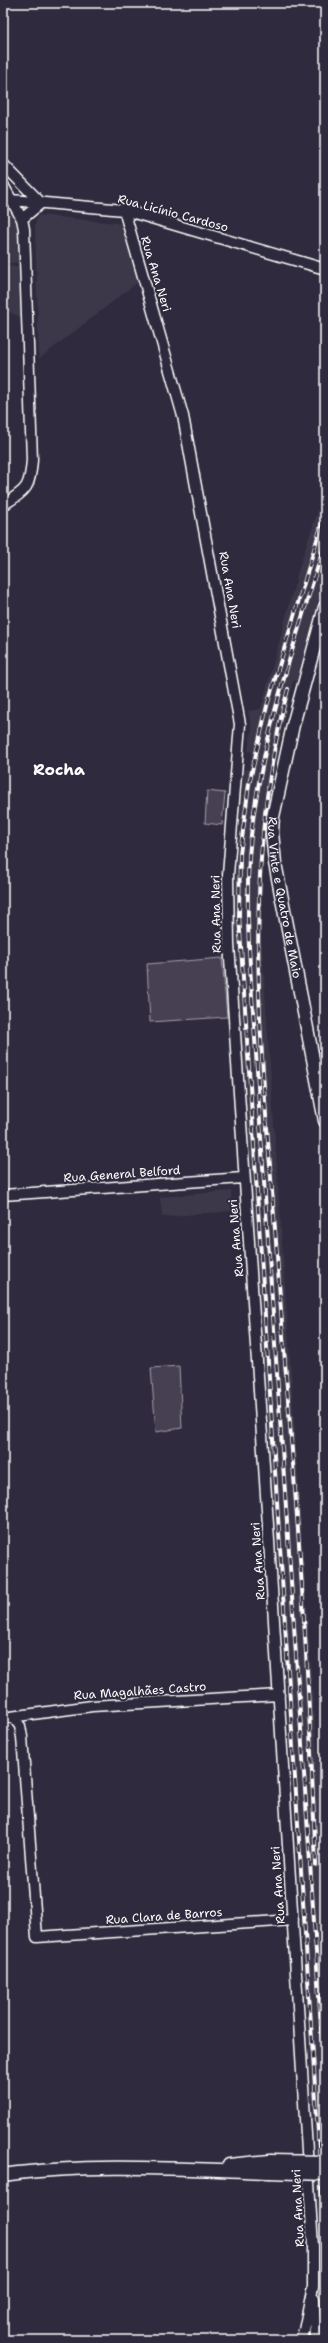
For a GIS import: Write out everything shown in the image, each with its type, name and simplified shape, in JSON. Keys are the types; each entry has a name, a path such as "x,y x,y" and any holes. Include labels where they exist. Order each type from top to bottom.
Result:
{"main road":[{"path":"3,164 41,203 22,220"},
{"path":"3,186 22,220 25,244 32,460 31,475 25,490 3,505"},
{"name":"Rua Licínio Cardoso","path":"11,200 124,210 325,269"},
{"name":"Rua Ana Neri","path":"124,210 183,416 240,728 228,875 228,932 243,1178 252,1285 279,1695 313,2282"},
{"name":"Rua Vinte e Quatro de Maio","path":"325,607 293,725 273,817 272,832 275,863 325,1121"},
{"name":"Rua General Belford","path":"3,1195 243,1178"},
{"name":"Rua Magalhães Castro","path":"8,1717 92,1706 279,1695"},
{"name":"Rua Clara de Barros","path":"8,1717 20,1726 22,1737 37,1937 293,1920"},
{"path":"270,2167 325,2162"},
{"path":"3,2175 109,2167 202,2170 233,2164 325,2174"},
{"path":"302,2340 313,2282"},
{"path":"313,2282 316,2340"}],"shaded area":[{"path":"3,212 19,219 22,263 3,263"},
{"path":"39,215 125,224 138,282 39,359 35,228 36,219"},
{"path":"3,266 23,266 23,318 3,309"},
{"path":"325,489 325,579 297,680 293,682 273,770 265,830 261,932 314,1713 325,1843 325,2331 289,1708 247,1128 235,916 236,873 244,769 249,769 252,752 248,751 252,729 248,711 261,709 299,568"},
{"path":"207,791 225,793 222,825 205,823"},
{"path":"222,958 227,1017 150,1022 147,964"},
{"path":"231,1191 232,1211 162,1217 160,1197"},
{"path":"179,1366 182,1428 156,1432 151,1368"}],"railway":[{"path":"325,513 267,706 249,784 240,854 239,916 325,2240"},
{"path":"325,543 289,659 268,738 253,817 248,888 249,951 259,1107 325,2085"},
{"path":"288,689 273,759 263,830 259,900 258,971 261,1042 305,1637 316,1865"}],"district":[{"name":"Rocha","path":"59,769"}]}
